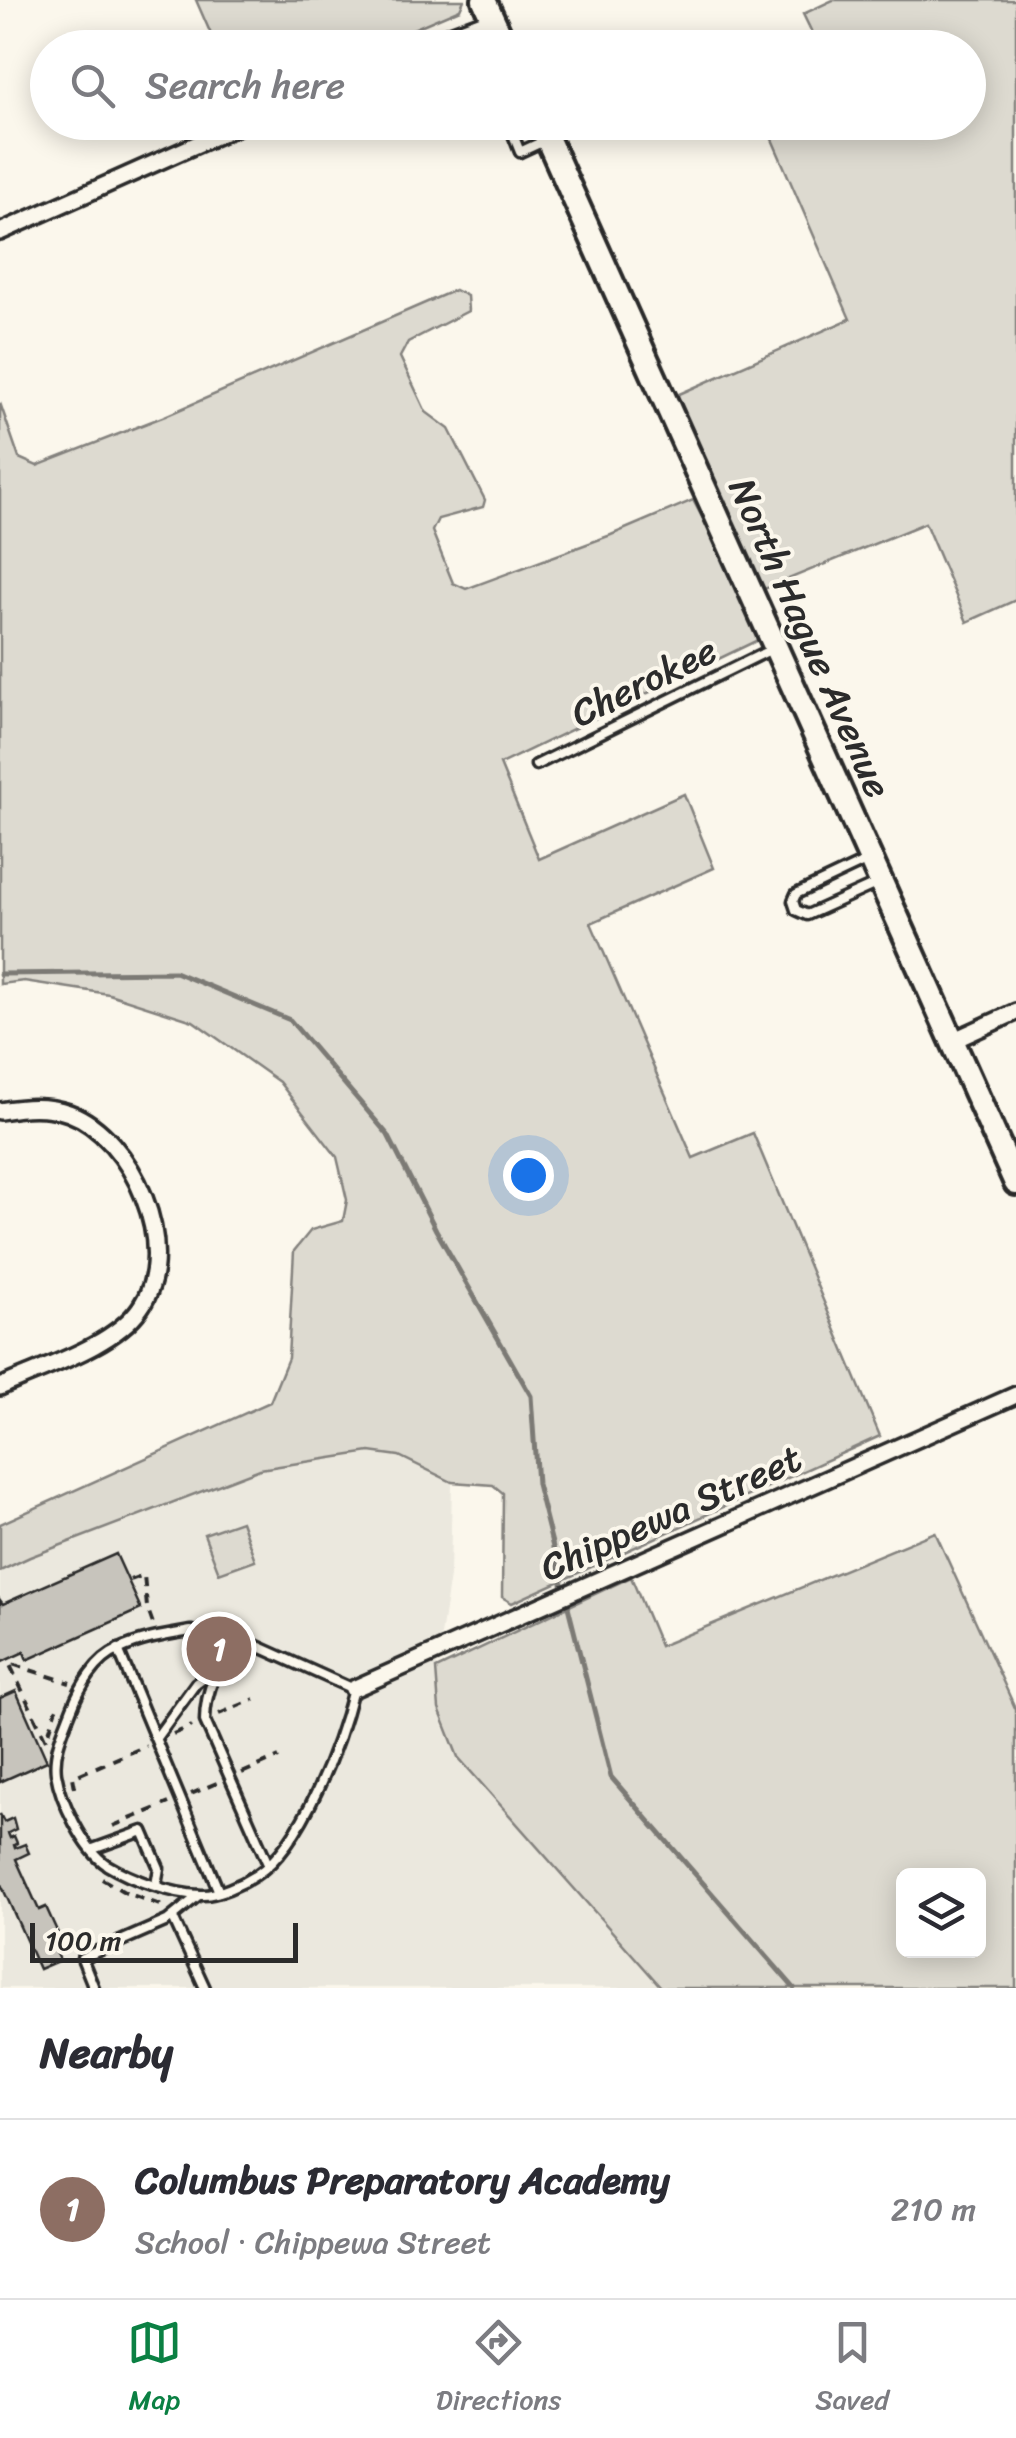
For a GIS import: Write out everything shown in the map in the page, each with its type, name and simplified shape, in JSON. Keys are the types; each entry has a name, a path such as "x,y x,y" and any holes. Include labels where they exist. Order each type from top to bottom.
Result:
{"main road":[{"name":"North Hague Avenue","path":"547,140 1015,1177"}],"street":[{"path":"451,30 489,10"},
{"path":"0,232 207,140"},
{"path":"952,1041 1016,1012"},
{"path":"0,1111 48,1107 70,1113 93,1126 126,1162 157,1242 152,1285 140,1308 124,1326 105,1340 0,1387"},
{"name":"Chippewa Street","path":"353,1689 1016,1395"}],"lane":[{"path":"515,140 520,152 533,140"},
{"name":"Cherokee","path":"536,765 776,648"},
{"path":"870,858 796,894 796,910 807,916 881,882"},
{"path":"191,1631 236,1638 353,1689 309,1809 286,1845 258,1874 219,1892 199,1896 156,1885 104,1864 74,1824 58,1777 57,1746 74,1702 92,1672 118,1650 191,1631"},
{"path":"236,1638 217,1668 205,1702 205,1721 268,1864"},
{"path":"118,1650 219,1892"},
{"path":"156,1738 196,1683 217,1668"},
{"path":"93,1850 142,1831 158,1868 156,1885"},
{"path":"94,1988 82,1958 174,1918 199,1896"},
{"path":"174,1918 205,1988"}],"path":[{"path":"130,1580 144,1575 147,1607 158,1637"},
{"path":"62,1698 49,1726 48,1746 9,1663 72,1683 68,1688"}],"shaded area":[{"path":"196,0 464,0 460,9 411,30 209,30"},
{"path":"833,0 1016,0 1016,600 967,622 925,523 762,590 677,395 850,319 772,140 986,140 986,30 811,30 803,14"},
{"path":"455,290 467,296 468,311 408,342 400,357 426,412 449,429 485,500 483,507 438,519 432,531 453,583 466,589 693,500 744,597 760,639 500,764 539,859 684,794 714,868 591,923 693,1158 753,1133 880,1436 512,1603 502,1597 503,1493 493,1485 452,1482 399,1456 370,1452 260,1469 0,1571 0,1524 270,1402 288,1358 294,1251 311,1230 343,1221 347,1200 337,1157 279,1082 193,1021 109,994 24,981 0,984 0,403 19,458 37,466 165,416"},
{"path":"427,1332 452,1482 450,1576 436,1669 444,1727 466,1767 662,1988 0,1988 0,1524"},
{"path":"241,1521 255,1560 219,1573 204,1534"},
{"path":"935,1532 1016,1710 1016,1988 662,1988 458,1757 439,1709 436,1669 631,1577 660,1646"}],"building":[{"path":"116,1554 141,1609 27,1660 24,1652 0,1663 0,1600 3,1604"},
{"path":"16,1691 47,1761 0,1782 0,1698"},
{"path":"0,1814 4,1822 13,1818 16,1829 8,1833 10,1838 14,1836 15,1848 25,1844 29,1853 16,1859 39,1910 46,1907 62,1942 53,1946 60,1960 39,1969 0,1882"}],"waterway":[{"path":"0,974 175,972 290,1020 388,1135 436,1230 531,1396 537,1484 611,1777 794,1988"}],"place":[{"name":"Columbus Preparatory Academy","path":"219,1649"}]}
